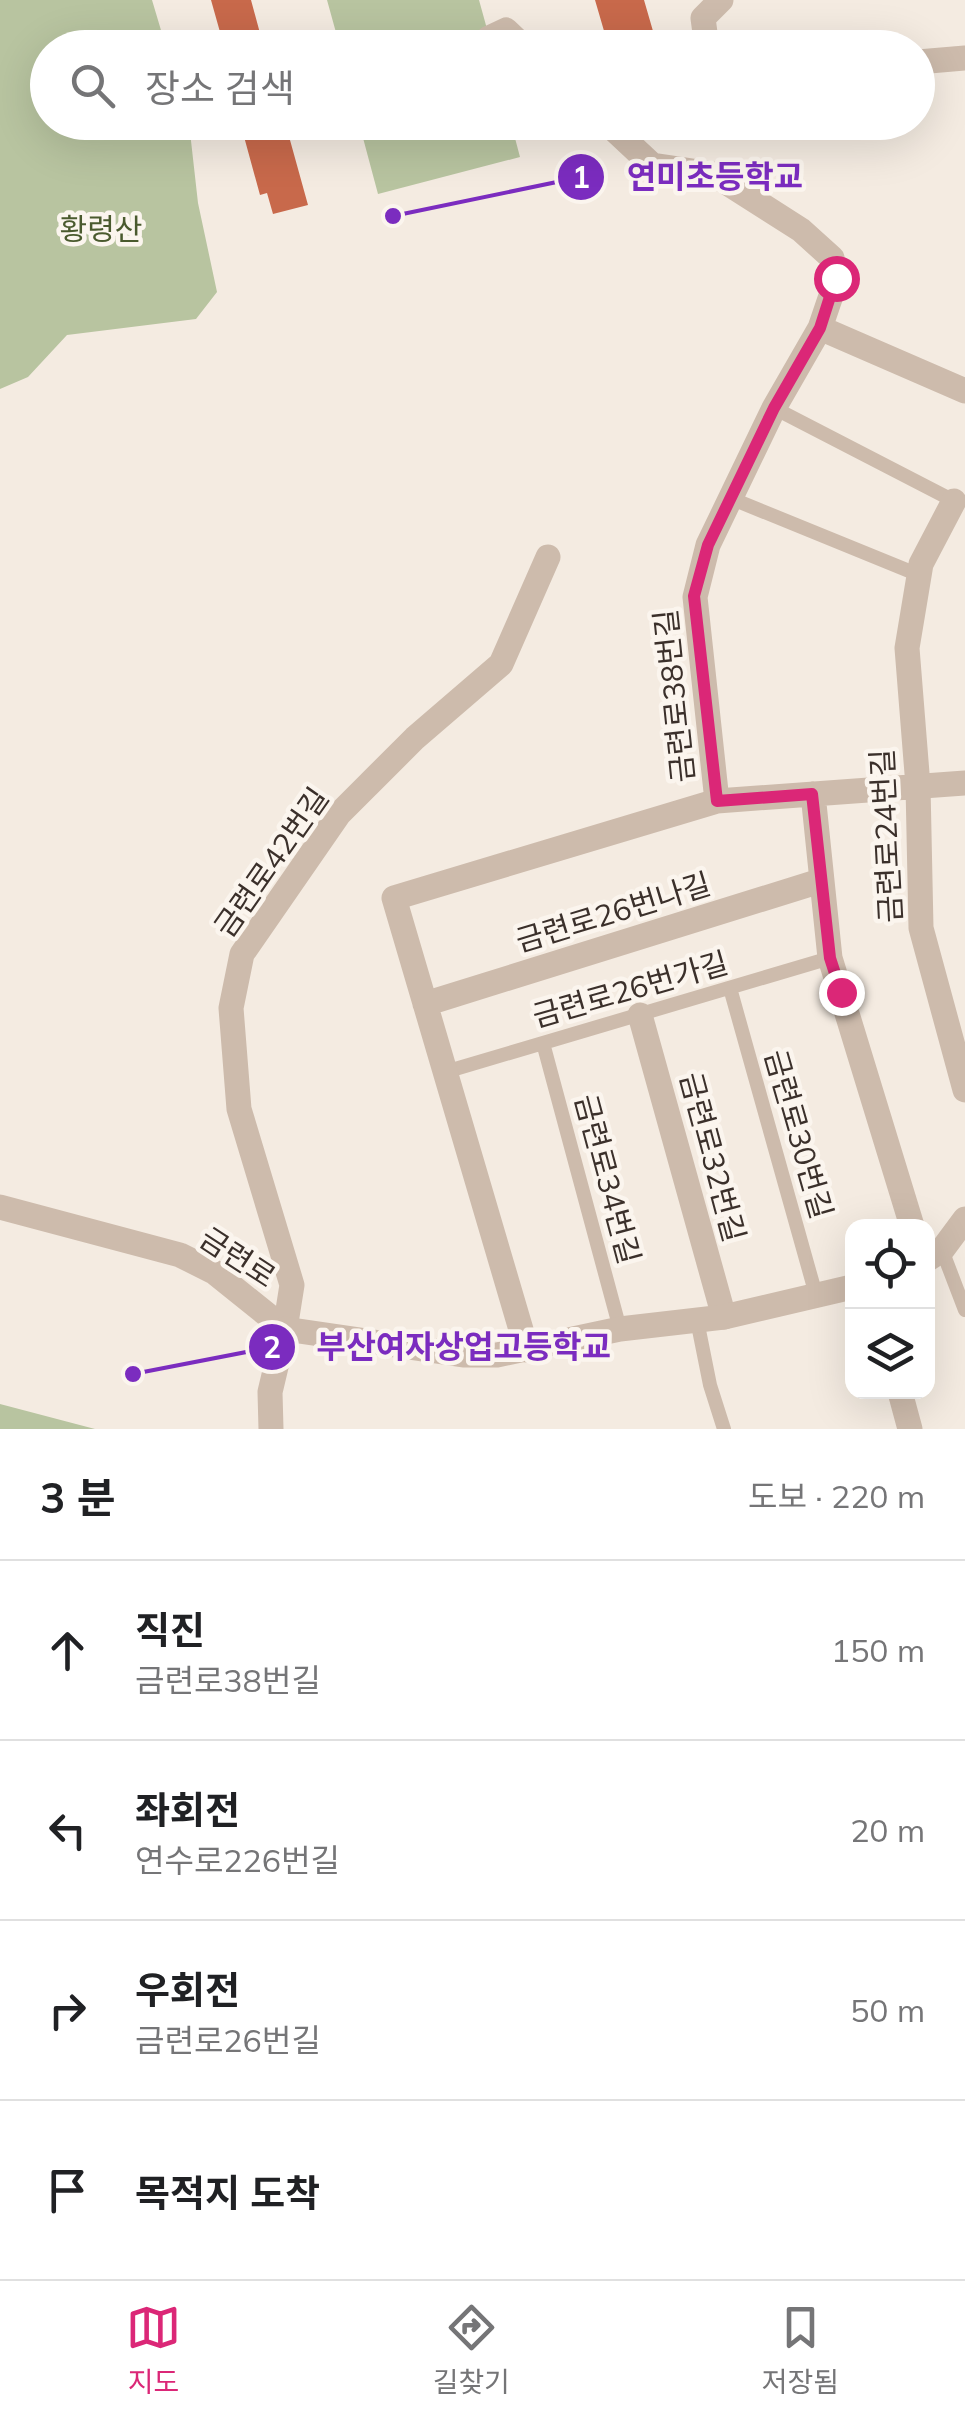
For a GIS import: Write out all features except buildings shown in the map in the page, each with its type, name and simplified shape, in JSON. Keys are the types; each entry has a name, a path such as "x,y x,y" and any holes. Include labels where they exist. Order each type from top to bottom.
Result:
{"street":[{"path":"935,61 965,58"},
{"name":"금련로38번길","path":"527,1350 394,898 717,801 694,596 708,545 774,408 820,328 836,278 832,258 800,230 713,174 652,165 625,140"},
{"path":"820,328 965,391"},
{"name":"금련로24번길","path":"960,503 919,575 907,648 918,786 921,928 965,1090"},
{"name":"금련로42번길","path":"271,1429 270,1392 292,1285 239,1109 231,1008 242,954 339,814 415,738 501,664 548,557"},
{"path":"717,801 965,783"},
{"path":"812,794 830,958 910,1219"},
{"name":"금련로26번나길","path":"425,1004 820,882"},
{"name":"금련로32번길","path":"640,1015 724,1317"},
{"name":"금련로","path":"0,1207 180,1255 214,1272 285,1329 462,1356 527,1350 620,1329 724,1317 845,1289"},
{"path":"935,1255 965,1218"},
{"path":"902,1399 910,1429"}],"lane":[{"path":"774,408 960,503"},
{"path":"730,498 919,575"},
{"name":"금련로26번가길","path":"445,1072 830,958"},
{"name":"금련로30번길","path":"730,988 816,1295"},
{"name":"금련로34번길","path":"543,1043 620,1329"},
{"path":"935,1255 965,1310"},
{"path":"697,1320 724,1429"}],"green space":[{"name":"황령산","path":"0,0 152,0 161,30 30,30 30,140 191,140 198,203 217,292 196,319 67,335 28,377 0,389"},
{"path":"327,0 479,0 487,30 335,30"},
{"path":"364,140 516,140 520,157 378,194"},
{"path":"0,1404 95,1429 0,1429"}],"place":[{"name":"연미초등학교","path":"393,216"},
{"name":"부산여자상업고등학교","path":"133,1374"}],"route":[{"path":"836,278 820,328 774,408 708,545 694,596 717,801 812,794 830,958 841,992"}]}
